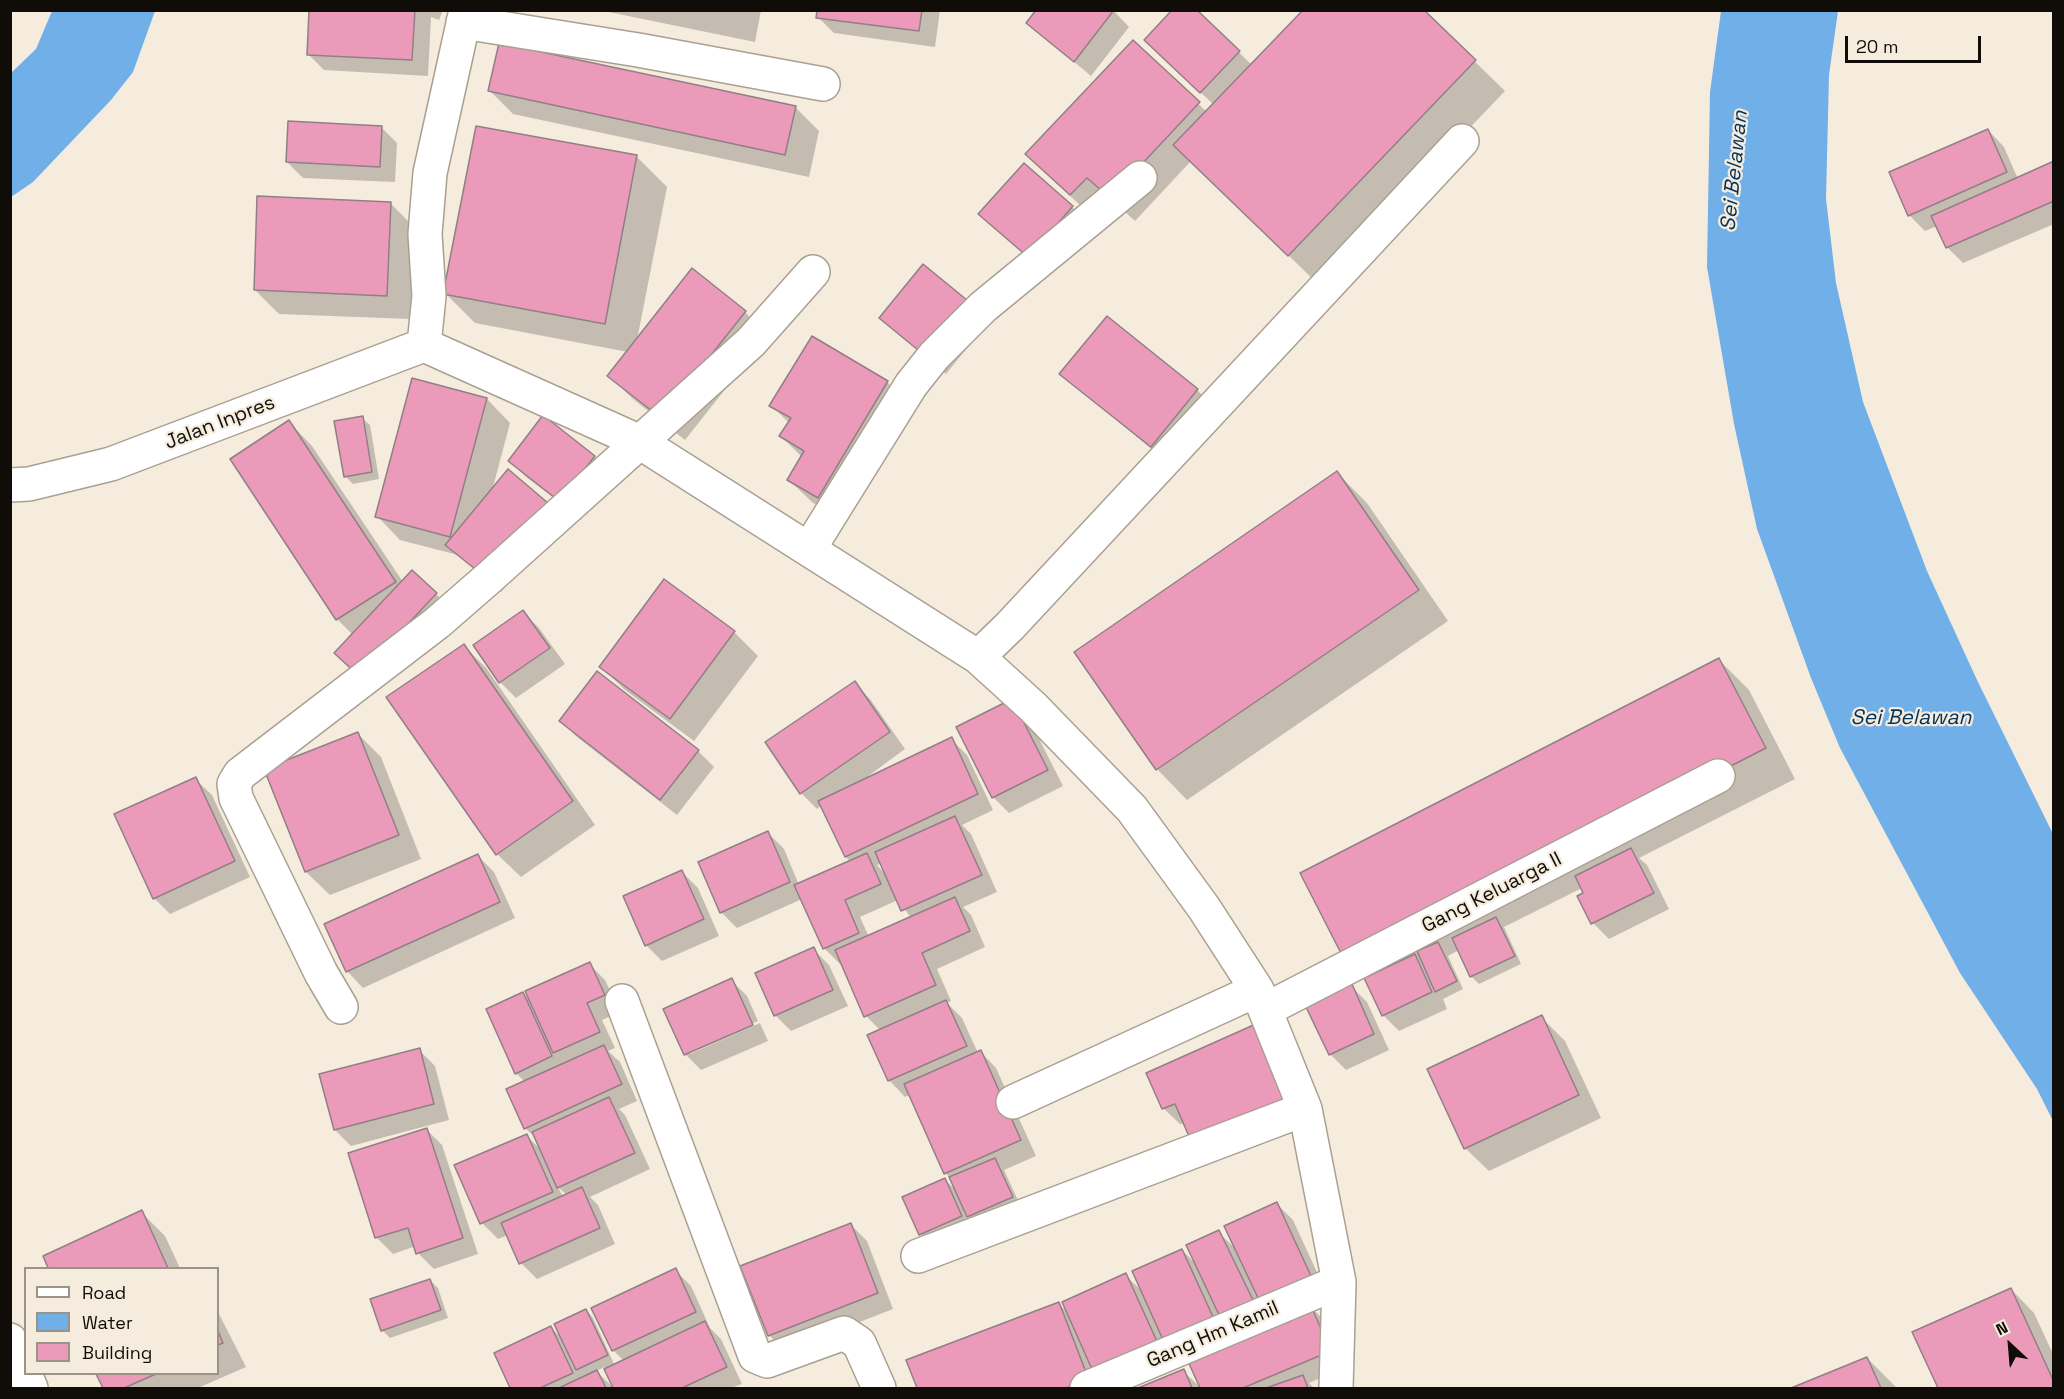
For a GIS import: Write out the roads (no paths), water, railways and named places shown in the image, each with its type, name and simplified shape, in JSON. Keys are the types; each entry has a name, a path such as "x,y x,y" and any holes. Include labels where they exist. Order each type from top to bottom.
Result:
{"street":[{"path":"823,84 464,16 430,173 425,234 429,296 424,345 638,441 978,657 1034,707 1132,809 1203,908 1261,1000 1305,1109 1339,1282 1336,1389"},
{"path":"978,657 1010,626 1462,141"},
{"path":"809,549 911,385 934,356 983,307 1140,178"},
{"path":"341,1007 321,973 236,798 234,784 240,774 446,615 751,342 813,272"},
{"name":"Jalan Inpres","path":"10,485 29,484 111,464 424,345"},
{"name":"Gang Keluarga II","path":"1013,1102 1261,1000 1719,776"},
{"path":"622,1001 755,1356 767,1361 844,1333 859,1342 879,1389"},
{"path":"918,1256 1305,1109"},
{"name":"Gang Hm Kamil","path":"1087,1389 1339,1282"},
{"path":"10,1340 24,1373"},
{"path":"25,1375 31,1389"}],"water":[{"path":"52,11 155,11 133,72 111,100 33,182 11,197 11,73 36,49"},
{"name":"Sei Belawan","path":"1721,11 1838,11 1829,75 1826,199 1836,283 1863,402 1927,571 1977,680 2053,834 2053,1121 2037,1089 1960,973 1840,748 1811,678 1757,529 1734,424 1707,267 1710,92"}]}
